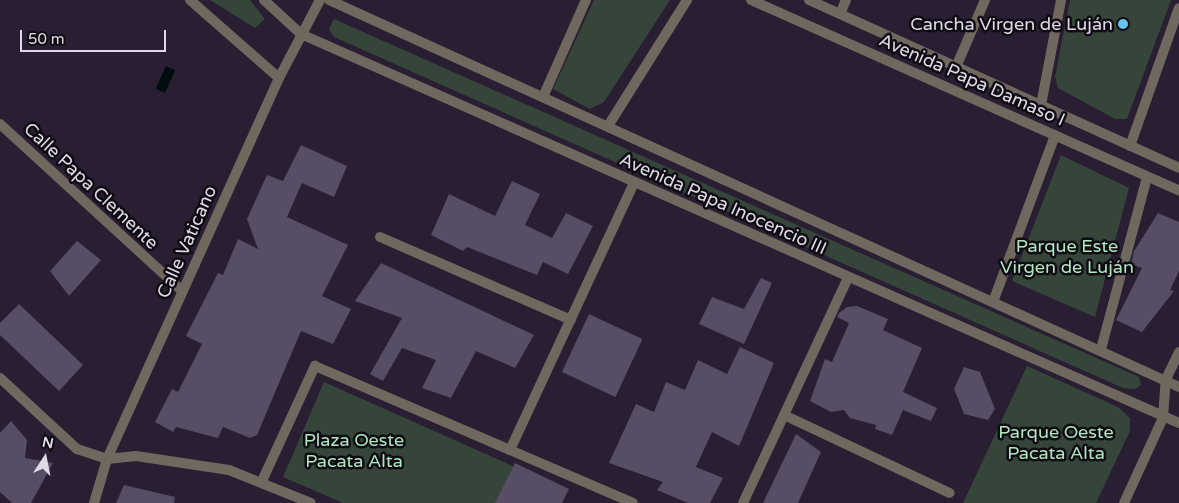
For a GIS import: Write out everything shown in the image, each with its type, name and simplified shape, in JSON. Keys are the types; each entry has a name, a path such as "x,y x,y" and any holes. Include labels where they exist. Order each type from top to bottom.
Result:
{"street":[{"path":"190,0 279,78"},
{"name":"Avenida Papa Inocencio III","path":"264,0 301,34 1163,418 1179,422"},
{"name":"Calle Vaticano","path":"93,501 108,459 182,291 279,78 320,0"},
{"name":"Avenida Papa Inocencio III","path":"330,0 993,302 1166,378 1179,387"},
{"path":"543,97 586,0"},
{"path":"608,126 687,0"},
{"name":"Avenida Papa Damaso I","path":"751,0 1179,191"},
{"name":"Avenida Papa Damaso I","path":"809,0 1179,168"},
{"path":"840,14 846,0"},
{"path":"956,67 985,0"},
{"path":"1041,105 1061,0"},
{"path":"1130,146 1179,8"},
{"name":"Calle Papa Clemente","path":"0,124 182,291"},
{"path":"993,302 1055,135"},
{"path":"1101,349 1146,177"},
{"path":"510,450 634,183"},
{"path":"380,237 571,320"},
{"path":"743,503 848,278"},
{"path":"1124,503 1163,418 1166,378 1179,352"},
{"path":"262,482 315,366 633,503"},
{"path":"0,378 77,448 108,459 136,456 210,467 262,482 311,503"},
{"path":"784,415 950,493"}],"green space":[{"path":"210,0 250,0 265,19 255,28"},
{"path":"594,0 670,0 604,102 590,109 553,89"},
{"path":"1070,0 1171,0 1127,119 1115,119 1058,88 1055,77"},
{"path":"334,19 1128,372 1139,377 1141,385 1135,389 1123,388 334,37 329,29"},
{"name":"Parque Este Virgen de Luján","path":"1061,155 1129,188 1095,317 1012,281"},
{"name":"Parque Oeste Pacata Alta","path":"1027,366 1118,407 1130,418 1130,431 1096,503 963,503"},
{"name":"Plaza Oeste Pacata Alta","path":"324,382 515,467 499,503 343,503 283,477"}],"shaded area":[{"path":"166,66 175,70 165,93 156,89"}],"building":[{"path":"301,145 347,166 334,197 302,183 287,217 348,245 322,296 351,309 333,344 301,331 257,435 250,438 223,427 218,438 176,427 173,432 155,422 172,389 178,392 202,344 186,336 218,273 223,275 238,239 258,249 247,219 267,175 283,181"},
{"path":"512,181 540,194 525,225 552,238 566,213 593,226 568,274 543,262 537,275 467,247 463,251 431,235 449,194 495,216"},
{"path":"1158,213 1179,222 1179,271 1170,290 1174,291 1142,332 1116,320 1142,268 1131,264 1134,251"},
{"path":"77,241 101,260 69,296 50,271"},
{"path":"381,263 534,335 515,368 476,351 451,398 422,388 436,360 402,348 383,381 370,374 402,318 355,301"},
{"path":"761,278 772,283 744,344 699,324 712,297 744,309"},
{"path":"19,304 83,365 59,391 0,335 0,323"},
{"path":"857,306 888,319 883,330 922,348 903,392 937,408 931,421 903,410 892,435 875,429 876,425 850,418 844,410 831,412 810,401 825,359 832,362 849,323 837,317 847,307"},
{"path":"589,314 642,339 615,397 562,372"},
{"path":"740,347 774,363 739,446 712,432 696,467 723,478 710,503 688,503 657,490 663,482 609,463 636,404 654,412 666,382 685,390 698,360 727,374"},
{"path":"964,367 980,372 995,409 988,420 964,414 954,389"},
{"path":"11,421 27,440 25,458 53,463 31,503 12,503 0,492 0,433"},
{"path":"796,434 821,452 798,503 763,503"},
{"path":"515,463 569,489 562,503 495,503"},
{"path":"124,485 175,497 174,503 116,503"}],"place":[{"name":"Cancha Virgen de Luján","path":"1123,24"}]}
